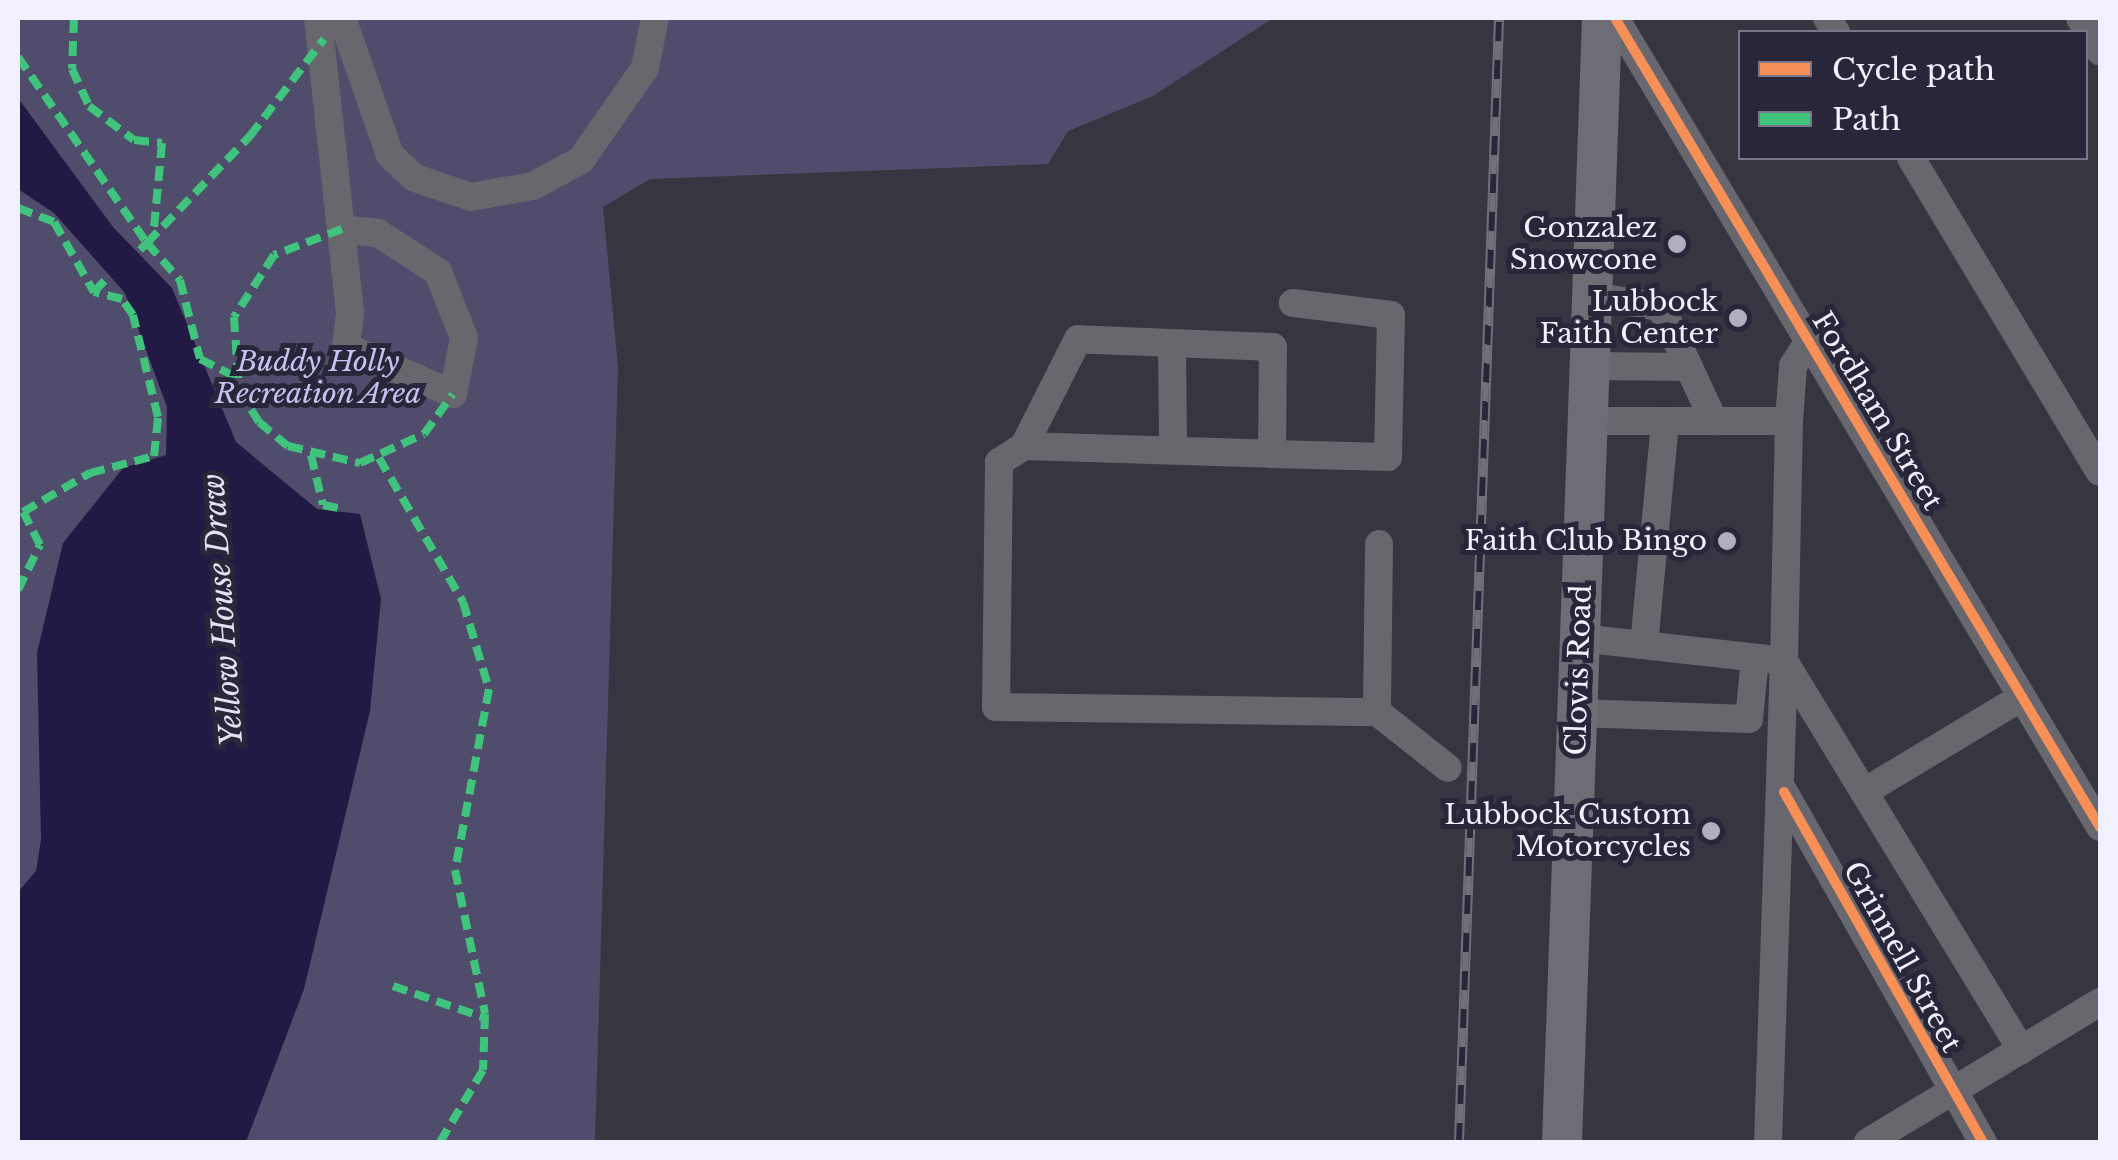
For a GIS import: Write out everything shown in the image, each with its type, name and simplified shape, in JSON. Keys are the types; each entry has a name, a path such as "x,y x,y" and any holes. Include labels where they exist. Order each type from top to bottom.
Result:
{"highway":[{"name":"Clovis Road","path":"1562,1142 1602,18"}],"street":[{"path":"318,18 342,229 346,348 453,394 464,338 438,272 378,233 342,229"},
{"path":"342,18 390,155 415,178 471,197 532,186 581,160 646,68 655,18"},
{"name":"Fordham Street","path":"1616,18 2100,828"},
{"path":"1912,160 2100,472"},
{"path":"1592,296 1661,307 1714,421"},
{"path":"1024,446 1388,457 1390,315 1293,304"},
{"path":"1272,454 1273,348 1172,347 1078,339 1024,446 999,462 996,707 1377,712 1448,768"},
{"path":"1768,1142 1784,792 1790,421 1793,366 1809,340"},
{"path":"1172,347 1173,450"},
{"path":"1590,366 1689,367"},
{"path":"1588,421 1790,421"},
{"path":"1644,645 1665,421"},
{"path":"1377,712 1379,544"},
{"path":"1580,638 1784,662"},
{"path":"1578,714 1749,719 1755,658"},
{"path":"1784,662 2021,1050"},
{"path":"1864,792 2022,696"},
{"name":"Grinnell Street","path":"1784,792 1983,1142"},
{"path":"1868,1142 2021,1050 2097,1011"}],"green space":[{"name":"Buddy Holly Recreation Area","path":"18,18 1273,18 1153,96 1068,131 1048,164 650,179 603,207 618,367 595,1142 18,1142"}],"water":[{"name":"Yellow House Draw","path":"18,98 113,227 172,288 236,442 317,509 360,514 381,599 370,711 304,989 246,1142 18,1142 18,892 36,871 41,840 37,653 63,543 123,468 166,455 167,407 125,293 54,213 18,189"}],"railway":[{"path":"1459,1142 1499,18"}],"marked path":[{"path":"74,18 72,69 89,106 134,140 162,143 153,238"},
{"path":"18,57 147,243 250,136 324,39"},
{"path":"18,208 54,222 94,292"},
{"path":"342,229 274,255 234,317 239,390 259,422 288,446 360,463 424,434 453,394"},
{"path":"140,250 147,243 180,280 200,359 236,377"},
{"path":"18,590 40,545 23,512 90,473 154,456 158,417 133,315 122,299 94,292 105,280"},
{"path":"311,455 323,505 343,509"},
{"path":"379,458 463,602 489,689 455,870 485,1014 483,1070 440,1142"},
{"path":"393,986 485,1018"}],"cycle path":[{"path":"1615,18 2100,827"},
{"path":"1784,792 1983,1142"}],"place":[{"name":"Gonzalez Snowcone","path":"1677,244"},
{"name":"Lubbock Faith Center","path":"1738,318"},
{"name":"Faith Club Bingo","path":"1727,541"},
{"name":"Lubbock Custom Motorcycles","path":"1711,831"}]}
